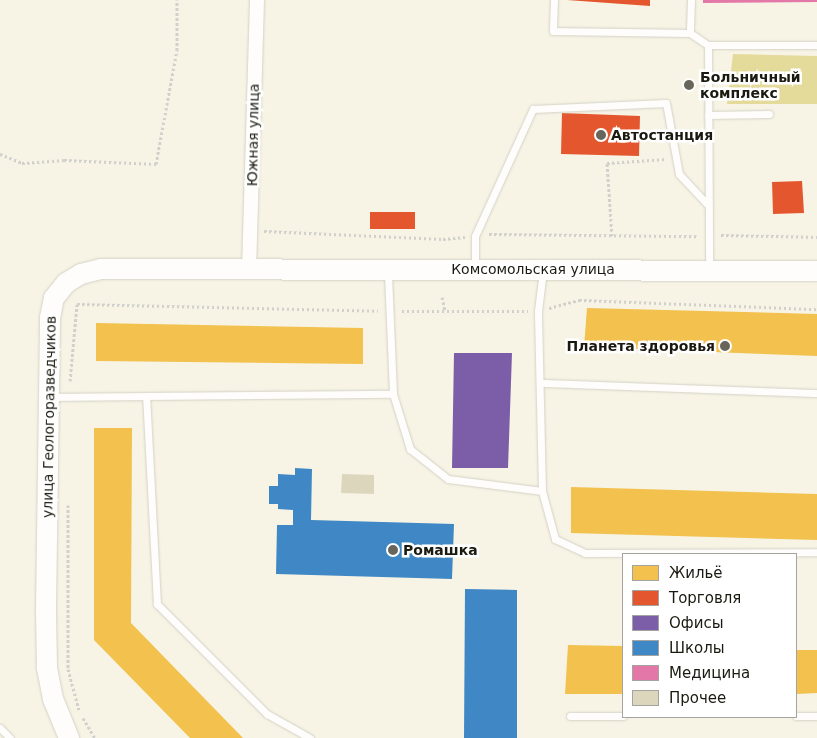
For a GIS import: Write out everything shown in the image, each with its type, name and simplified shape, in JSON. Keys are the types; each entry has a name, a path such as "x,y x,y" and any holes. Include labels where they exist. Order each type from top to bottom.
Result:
{"street":[{"name":"Южная улица","path":"249,270 257,0"},
{"name":"Комсомольская улица","path":"249,270 388,272 543,268 817,271"},
{"name":"улица Геологоразведчиков","path":"69,738 53,698 48,667 48,398 50,318 54,298 66,283 81,274 101,269 249,270"}],"lane":[{"path":"554,0 553,31 690,33 708,45 817,45"},
{"path":"690,33 691,0"},
{"path":"708,45 708,270"},
{"path":"476,269 475,236 533,109 666,103 679,174 707,204"},
{"path":"708,115 769,114"},
{"path":"543,268 538,311 542,383 542,491 555,539 585,554 622,554"},
{"path":"388,272 394,394 410,449 448,479 542,491"},
{"path":"542,383 817,394"},
{"path":"48,398 394,394"},
{"path":"146,396 157,604 267,714 310,738"},
{"path":"701,553 817,552"},
{"path":"570,716 622,716"},
{"path":"797,716 817,716"},
{"path":"1,731 10,738"}],"path":[{"path":"0,154 22,163 64,160 156,164 177,50 177,0"},
{"path":"612,236 608,163 676,158"},
{"path":"251,230 443,238 475,236 817,237"},
{"path":"442,297 445,311"},
{"path":"404,311 538,311 579,300 817,309"}],"shaded area":[{"path":"733,54 817,56 817,104 727,104"}],"building: Жильё":[{"path":"587,308 817,314 817,356 584,347"},
{"path":"96,323 363,328 363,364 96,361"},
{"path":"94,428 132,428 131,623 243,738 190,738 94,640"},
{"path":"571,487 817,494 817,540 571,533"},
{"path":"568,645 622,646 622,694 565,694"},
{"path":"797,650 817,650 817,693 797,694"}],"building: Торговля":[{"path":"567,0 650,0 650,6"},
{"name":"Автостанция","path":"562,113 640,116 639,156 561,154"},
{"path":"802,181 804,213 773,214 772,182"},
{"path":"370,212 415,212 415,229 370,229"}],"building: Офисы":[{"path":"454,353 512,353 508,468 452,468"}],"building: Школы":[{"path":"295,468 312,469 311,520 454,524 452,579 276,574 277,525 293,525 293,510 278,509 278,504 269,504 269,486 278,486 278,474 295,475"},
{"path":"465,589 517,590 517,738 464,738"}],"building: Медицина":[{"path":"703,0 817,0 817,2 703,3"}],"building: Прочее":[{"path":"342,474 374,475 374,494 341,493"}],"place":[{"name":"Больничный комплекс","path":"689,85"},
{"name":"Автостанция","path":"601,135"},
{"name":"Планета здоровья","path":"725,346"},
{"name":"Ромашка","path":"393,550"}]}
